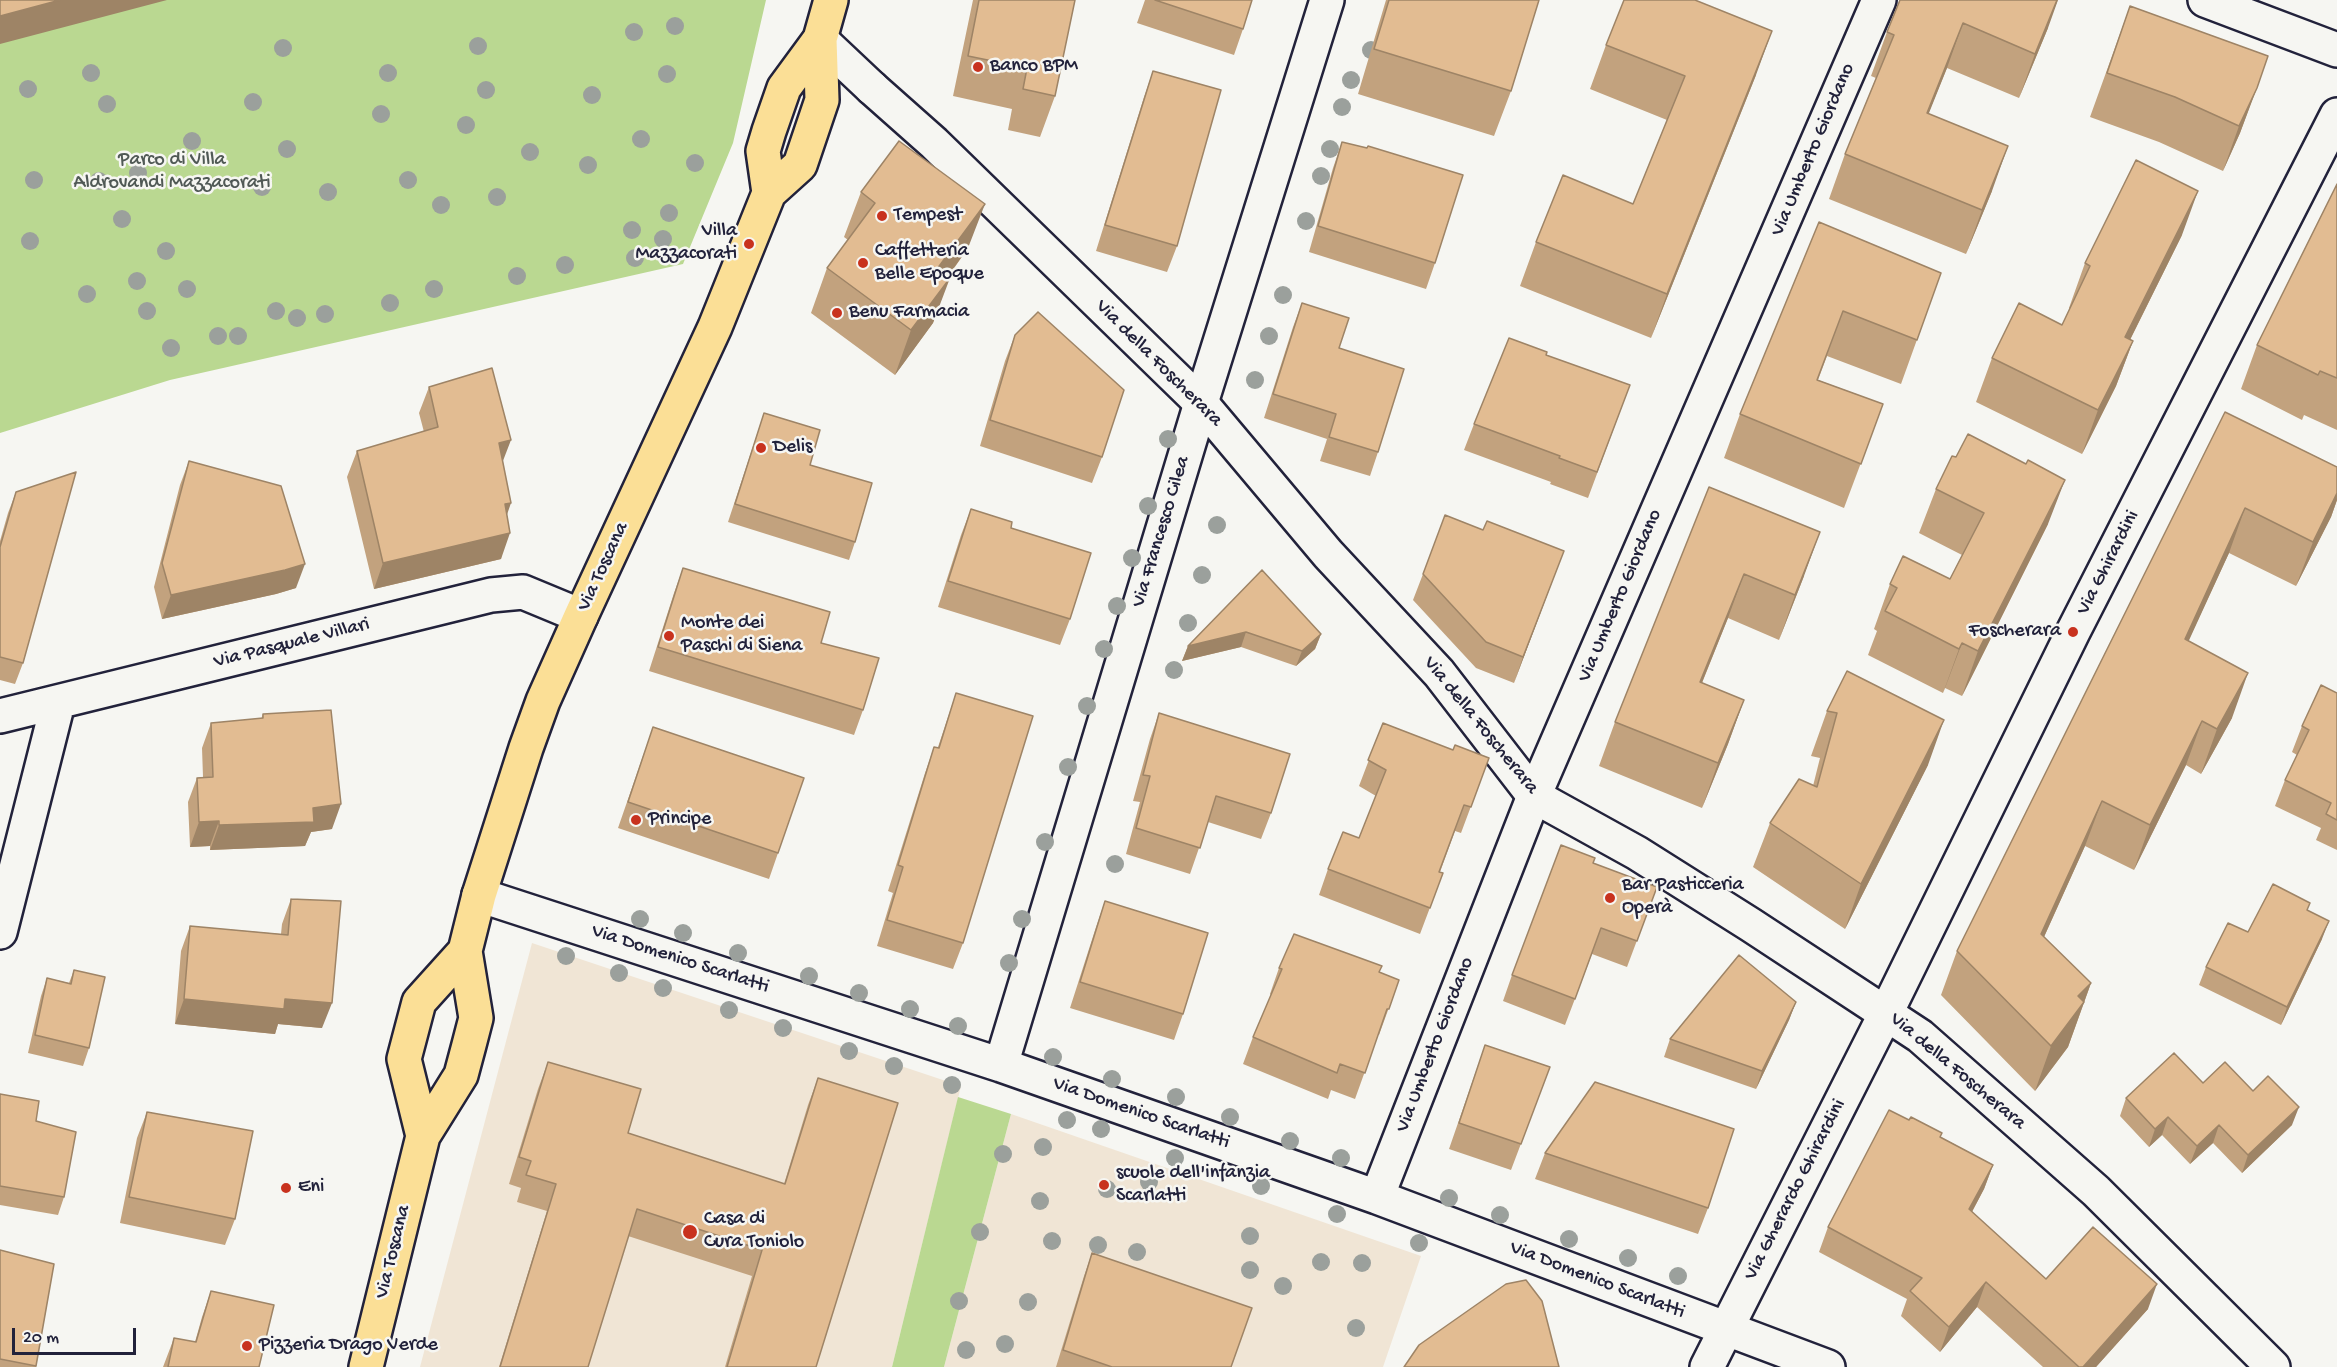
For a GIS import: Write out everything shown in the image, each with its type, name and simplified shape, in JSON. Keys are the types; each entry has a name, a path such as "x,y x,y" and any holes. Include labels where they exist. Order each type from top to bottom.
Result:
{"main road":[{"name":"Via Toscana","path":"366,1367 423,1136 461,1075 476,1018 465,951 479,895 526,748 543,701 581,616 715,327 769,193 800,165 822,99 820,39 831,0"},
{"name":"Via Toscana","path":"423,1136 404,1059 419,1002 465,951"}],"street":[{"name":"Via Francesco Cilea","path":"1001,1065 1201,403 1327,0"},
{"name":"Via Umberto Giordano","path":"1377,1197 1534,796 1879,0"},
{"path":"2205,0 2337,50"},
{"name":"Via della Foscherara","path":"820,39 934,143 1201,403 1328,554 1439,673 1534,796 1637,853 1920,1036 2096,1191 2273,1367"},
{"name":"Via Ghirardini","path":"1886,1013 2073,632 2337,115"},
{"name":"Via Pasquale Villari","path":"0,716 490,595 523,592 581,616"},
{"path":"0,932 58,703"},
{"name":"Via Domenico Scarlatti","path":"479,895 1001,1065 1377,1197 1828,1367"},
{"name":"Via Gherardo Ghirardini","path":"1707,1367 1886,1013"}],"shaded area":[{"name":"Casa di Cura Toniolo","path":"532,943 961,1086 892,1367 420,1367"},
{"name":"scuole dell'infanzia Scarlatti","path":"1011,1114 1421,1256 1383,1367 944,1367"}],"green space":[{"name":"Parco di Villa Aldrovandi Mazzacorati","path":"0,0 766,0 733,143 683,264 170,380 0,433"},
{"path":"958,1097 1011,1114 944,1367 892,1367"}],"building":[{"path":"0,0 60,0 0,16"},
{"path":"979,0 1075,0 1055,96 1023,89 1027,68 968,56"},
{"path":"1155,0 1252,0 1243,29"},
{"path":"1389,0 1539,0 1511,91 1374,49"},
{"path":"1624,0 1695,0 1772,31 1667,294 1536,242 1563,175 1633,204 1685,76 1606,45"},
{"path":"1900,0 2057,0 2035,54 1963,23 1927,113 2008,146 1982,210 1845,154 1894,35 1887,32"},
{"path":"2130,6 2268,56 2257,88 2239,126 2175,97 2107,73"},
{"path":"1153,71 1221,90 1177,246 1105,225"},
{"path":"899,141 985,204 937,269 950,278 911,330 827,268 875,203 861,192"},
{"path":"1342,142 1367,148 1368,146 1463,175 1435,263 1318,226"},
{"path":"2136,160 2198,191 2125,337 2133,341 2098,410 1992,358 2019,303 2062,325 2090,266 2085,263"},
{"path":"2337,184 2337,378 2320,371 2318,375 2257,345"},
{"path":"1819,222 1941,273 1917,340 1843,311 1817,380 1883,404 1861,464 1740,414"},
{"path":"1302,303 1349,318 1339,348 1404,369 1378,452 1329,437 1336,414 1273,394"},
{"path":"1038,312 1124,390 1102,457 990,420 1015,335"},
{"path":"1509,338 1547,352 1546,355 1630,385 1597,472 1474,424"},
{"path":"492,368 511,440 499,443 511,503 505,504 510,533 383,563 357,451 438,427 429,387"},
{"path":"2225,412 2337,467 2337,493 2313,542 2245,508 2185,639 2248,673 2217,729 2202,721 2150,825 2102,801 2041,934 2091,983 2078,996 2084,1002 2051,1046 1957,951"},
{"path":"764,413 820,430 810,465 872,483 855,542 735,504"},
{"path":"1968,434 2026,464 2028,460 2065,480 1978,651 1962,643 1959,649 1885,611 1897,588 1890,584 1903,556 1950,579 1984,513 1936,489 1952,456 1956,457"},
{"path":"189,461 281,486 305,564 171,595 162,563"},
{"path":"76,472 23,663 0,657 0,547 16,492"},
{"path":"1709,487 1820,532 1795,595 1744,574 1700,682 1744,700 1718,763 1615,722"},
{"path":"971,509 1012,522 1011,528 1091,553 1070,619 948,581"},
{"path":"1445,515 1483,530 1487,521 1564,551 1523,657 1486,642 1423,574"},
{"path":"683,568 830,612 821,643 879,658 863,710 658,647"},
{"path":"1262,570 1321,634 1302,651 1246,632 1188,646"},
{"path":"1847,671 1944,720 1861,884 1770,823 1799,779 1817,787 1837,713 1827,711"},
{"path":"2321,685 2337,693 2337,820 2326,814 2331,803 2285,780 2309,730 2302,726"},
{"path":"956,693 1033,716 963,943 887,920 903,867 898,865 934,747 939,748"},
{"path":"331,710 341,804 313,808 314,822 219,825 219,821 199,822 197,778 213,777 211,723 263,718 263,714"},
{"path":"1159,713 1290,754 1271,813 1216,796 1200,848 1136,828 1150,776 1143,775"},
{"path":"1383,723 1453,750 1455,745 1489,758 1471,807 1464,805 1439,872 1443,873 1430,908 1328,869 1343,832 1359,838 1386,770 1368,760"},
{"path":"653,727 804,778 778,853 628,802"},
{"path":"1561,845 1595,858 1593,863 1657,887 1637,941 1601,928 1575,999 1512,975"},
{"path":"2273,884 2310,903 2307,910 2329,921 2287,1007 2206,967 2228,923 2248,932"},
{"path":"291,899 341,901 332,1003 285,999 284,1009 184,999 190,926 288,935"},
{"path":"1105,901 1208,933 1183,1014 1080,982"},
{"path":"1294,934 1382,966 1379,972 1399,980 1365,1073 1340,1064 1337,1073 1253,1037"},
{"path":"1739,955 1796,1002 1762,1071 1670,1039"},
{"path":"74,970 105,977 89,1048 35,1035 47,978 71,984"},
{"path":"1485,1045 1550,1067 1521,1144 1459,1123"},
{"path":"2174,1053 2203,1083 2225,1062 2253,1091 2268,1076 2299,1107 2248,1155 2219,1125 2197,1146 2168,1117 2155,1129 2126,1098"},
{"path":"548,1062 641,1089 628,1133 785,1184 818,1078 898,1103 816,1367 727,1367 762,1250 637,1209 588,1367 500,1367 556,1184 526,1175 531,1161 519,1157"},
{"path":"1595,1082 1734,1129 1708,1208 1545,1153"},
{"path":"0,1094 39,1101 36,1121 76,1132 64,1197 0,1186"},
{"path":"1889,1110 1909,1120 1911,1117 1942,1133 1940,1137 1993,1165 1969,1209 2046,1279 2093,1227 2157,1284 2083,1367 2079,1367 1986,1282 1949,1327 1910,1291 1922,1278 1828,1227"},
{"path":"147,1112 253,1131 235,1219 129,1197"},
{"path":"0,1250 54,1264 36,1366 0,1359"},
{"path":"1092,1253 1252,1308 1231,1367 1112,1367 1063,1350"},
{"path":"1526,1280 1542,1301 1559,1367 1404,1367 1419,1345 1506,1284"},
{"path":"211,1291 274,1305 259,1367 168,1367 174,1338 196,1342"}],"place":[{"name":"Banco BPM","path":"978,67"},
{"name":"Tempest","path":"882,216"},
{"name":"Villa Mazzacorati","path":"749,244"},
{"name":"Caffetteria Belle Epoque","path":"863,263"},
{"name":"Benu Farmacia","path":"837,313"},
{"name":"Delis","path":"761,448"},
{"name":"Foscherara","path":"2073,632"},
{"name":"Monte dei Paschi di Siena","path":"669,636"},
{"name":"Principe","path":"636,820"},
{"name":"Bar Pasticceria Operà","path":"1610,898"},
{"name":"scuole dell'infanzia Scarlatti","path":"1104,1185"},
{"name":"Eni","path":"286,1188"},
{"name":"Casa di Cura Toniolo","path":"690,1232"},
{"name":"Pizzeria Drago Verde","path":"247,1346"}]}
